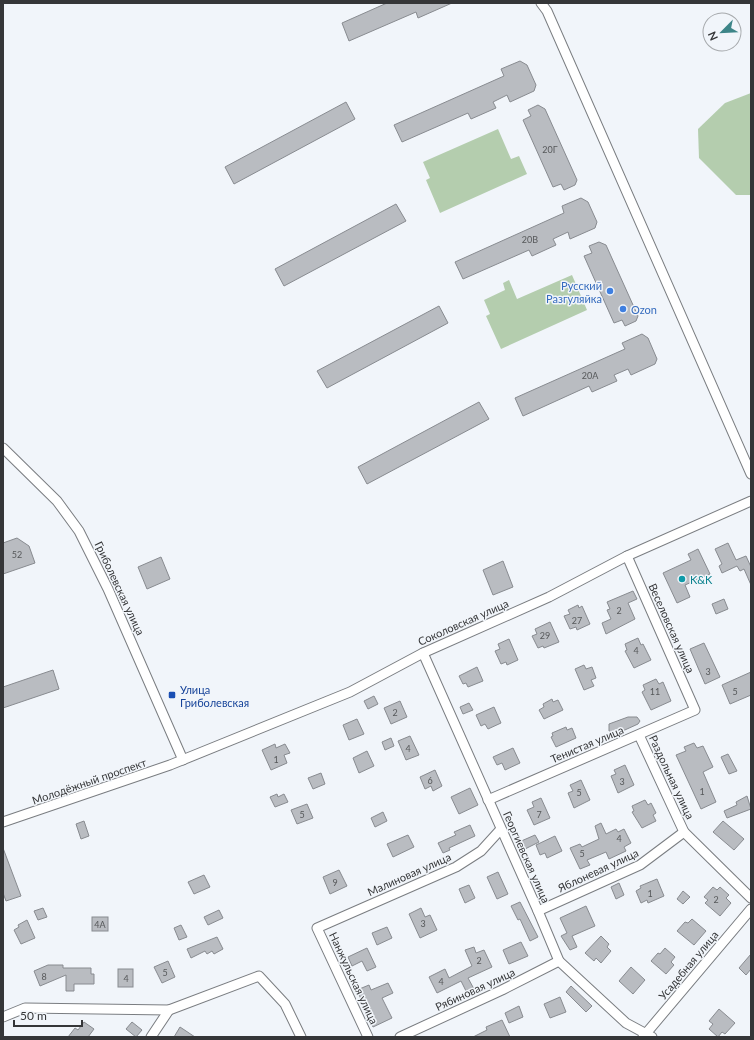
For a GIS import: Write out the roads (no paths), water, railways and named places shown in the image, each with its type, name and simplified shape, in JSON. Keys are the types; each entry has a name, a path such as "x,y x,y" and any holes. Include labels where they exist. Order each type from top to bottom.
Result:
{"street":[{"path":"541,3 547,11 751,474"},
{"name":"Гриболевская улица","path":"3,448 57,501 79,532 108,589 183,760"},
{"name":"Соколовская улица","path":"183,760 350,692 423,653 549,597 627,556 751,501"},
{"name":"Веселовская улица","path":"627,556 696,710"},
{"name":"Георгиевская улица","path":"423,653 559,961 626,1023 647,1036"},
{"name":"Тенистая улица","path":"488,800 696,710"},
{"name":"Раздольная улица","path":"639,735 684,832 751,898"},
{"name":"Молодёжный проспект","path":"3,822 183,760"},
{"name":"Малиновая улица","path":"317,928 456,867 481,851 501,829"},
{"name":"Яблоневая улица","path":"538,911 640,865 684,832"},
{"name":"Усадебная улица","path":"647,1036 751,909"},
{"name":"Нанжульская улица","path":"317,928 368,1037"},
{"name":"Рябиновая улица","path":"400,1037 502,990 559,961"},
{"path":"3,1017 25,1008 169,1010 259,976 285,1004 302,1037"},
{"path":"151,1037 169,1010"}],"place":[{"name":"Русский Разгуляйка","path":"610,291"},
{"name":"Ozon","path":"623,309"},
{"name":"K&K","path":"682,579"},
{"name":"Улица Гриболевская","path":"172,695"}]}
